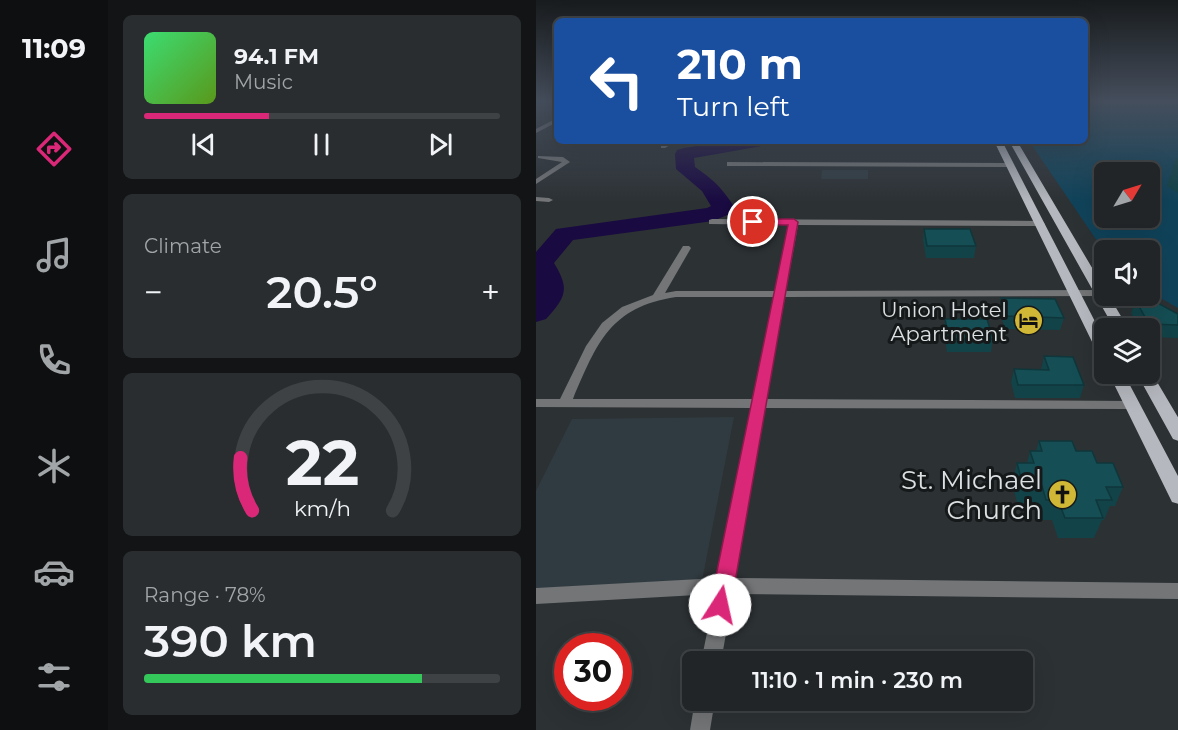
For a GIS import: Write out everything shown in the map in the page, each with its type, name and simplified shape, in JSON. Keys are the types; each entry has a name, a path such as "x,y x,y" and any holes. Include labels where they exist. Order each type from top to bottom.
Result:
{"main road":[{"path":"1000,144 1094,333"},
{"path":"1015,144 1094,278"},
{"path":"1012,167 1029,170"},
{"path":"1121,384 1178,497"},
{"path":"1150,384 1178,435"}],"street":[{"path":"663,147 668,144"},
{"path":"536,182 566,162 563,159 540,157"},
{"path":"730,164 1012,167"},
{"path":"536,199 549,200"},
{"path":"712,222 1041,224"},
{"path":"713,651 794,222"},
{"path":"658,297 686,248"},
{"path":"564,404 582,365 608,324 636,305 658,297 676,294 1094,293"},
{"path":"1153,306 1178,319"},
{"path":"536,404 1133,405"},
{"path":"536,596 724,586 1178,591"},
{"path":"700,730 703,711"}],"shaded area":[{"path":"1088,134 1178,134 1178,308 1160,298 1160,240 1096,240 1031,144 1088,144"},
{"path":"822,170 868,170 868,179 821,179"},
{"path":"734,417 701,586 536,588 536,491 572,419"}],"building":[{"path":"924,229 970,229 976,246 927,246"},
{"path":"1001,298 1055,299 1064,318 1007,316"},
{"path":"1160,304 1178,314 1178,325 1160,324 1160,318 1146,318 1139,306"},
{"path":"945,319 987,319 993,339 949,339"},
{"path":"1044,356 1073,357 1084,385 1018,385 1014,369 1049,370"},
{"path":"1039,441 1072,441 1076,451 1092,451 1097,463 1113,463 1123,487 1106,487 1112,500 1096,500 1103,518 1065,518 1058,500 1046,500 1042,486 1023,486 1017,463 1034,463 1030,451 1042,451"}],"waterway":[{"path":"536,313 548,300 552,289 541,262 565,234 713,214 724,208 710,187 686,169 684,154 744,144"}],"place":[{"name":"Union Hotel Apartment","path":"1028,321"},
{"name":"St. Michael Church","path":"1063,495"}],"route":[{"path":"720,605 782,294 794,222 753,222"}]}
